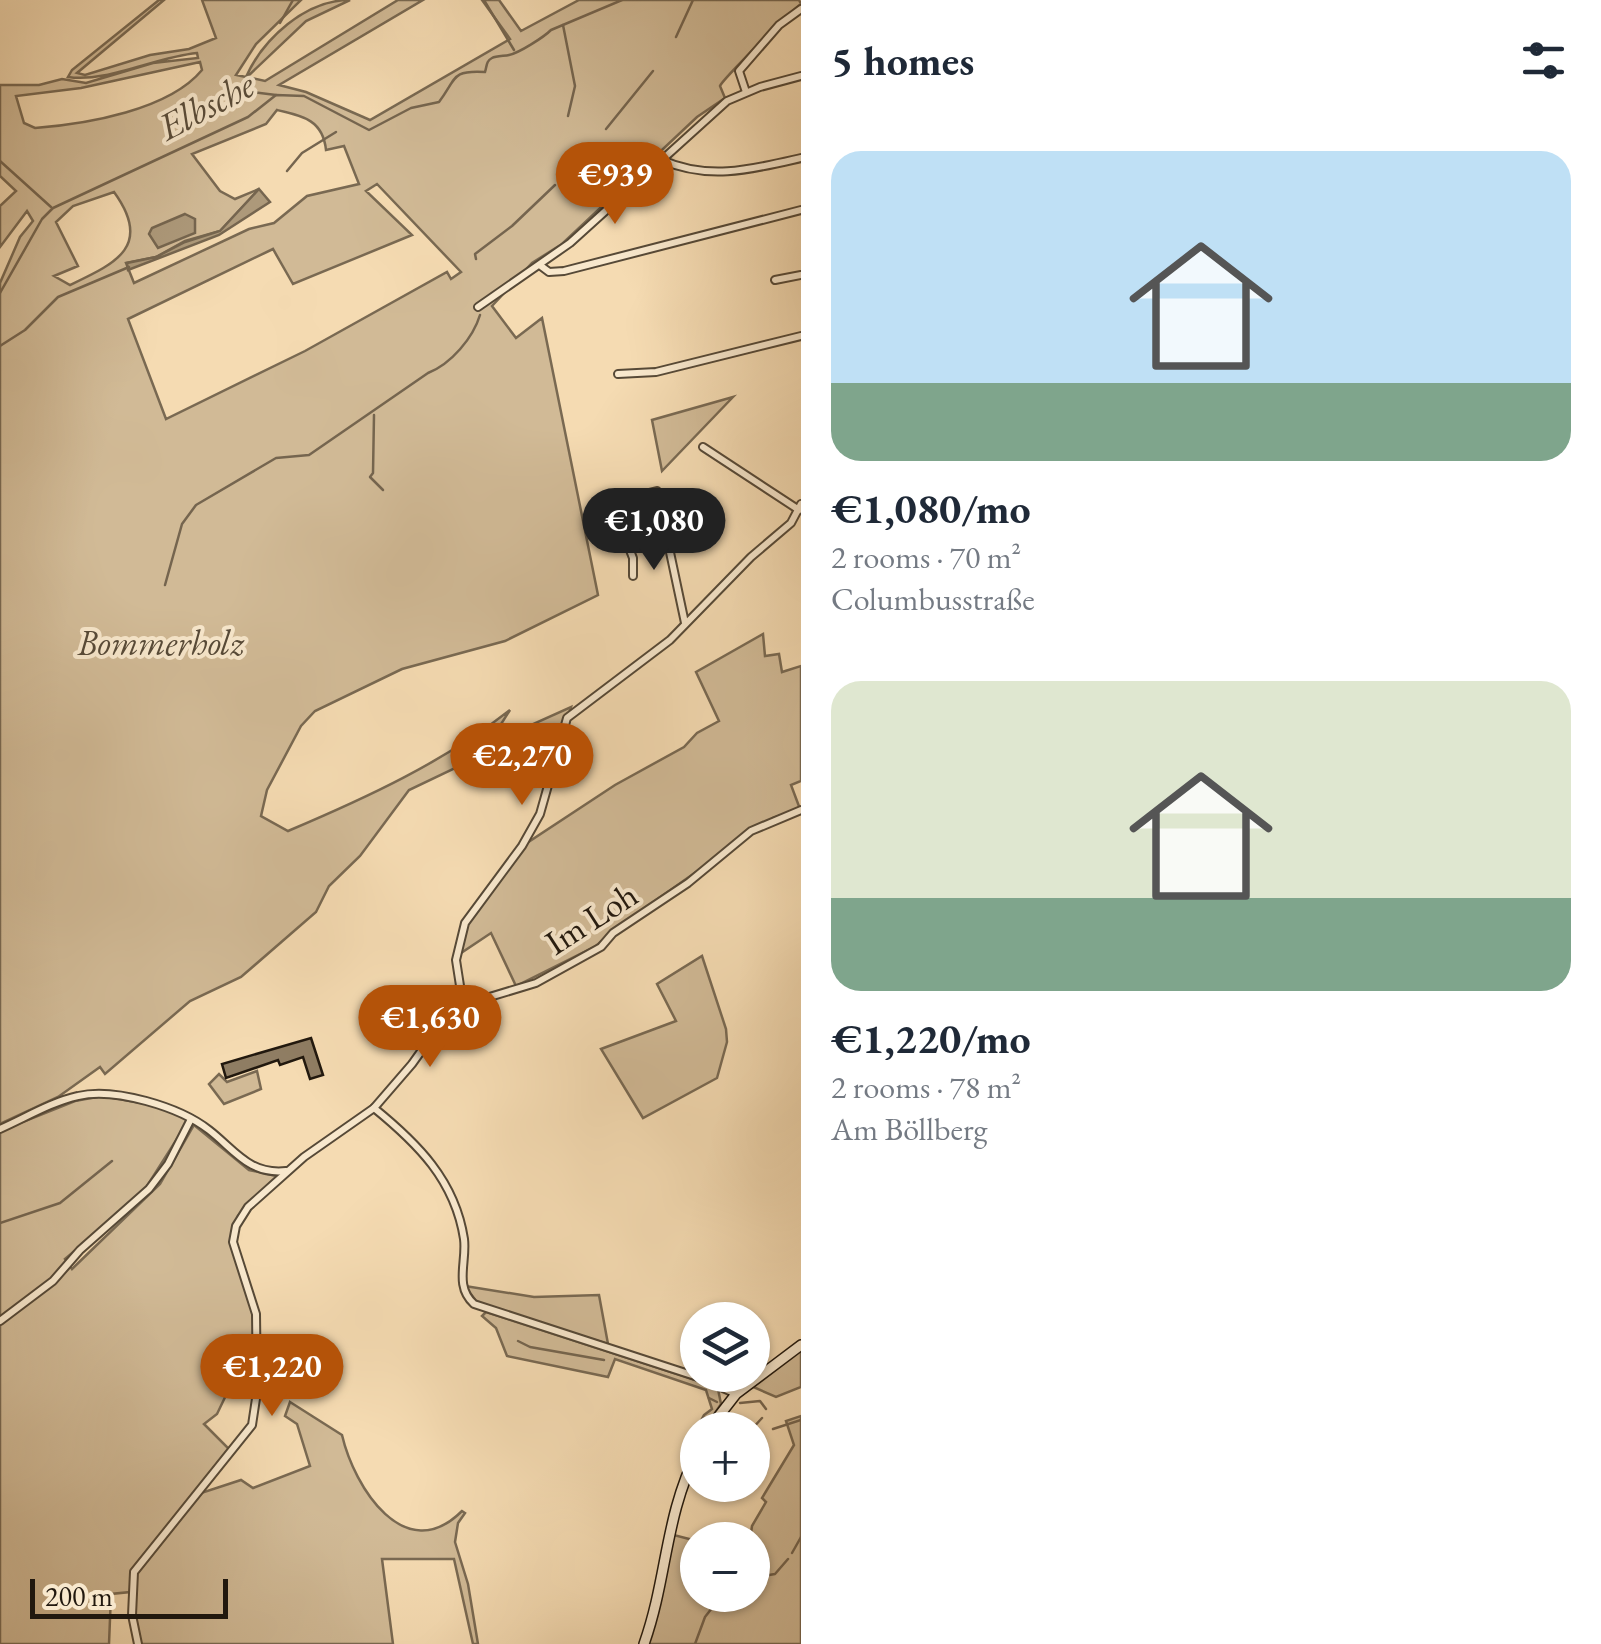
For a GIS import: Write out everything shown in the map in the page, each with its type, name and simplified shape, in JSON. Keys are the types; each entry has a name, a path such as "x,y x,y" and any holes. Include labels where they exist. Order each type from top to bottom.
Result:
{"main road":[{"path":"722,1412 736,1394 801,1345"},
{"path":"644,1644 680,1490"}],"street":[{"path":"746,92 740,71 779,25 801,9"},
{"path":"478,307 541,266 703,119 746,92 801,76"},
{"path":"662,160 693,171 718,172 801,158"},
{"path":"541,266 549,272 564,271 801,210"},
{"path":"774,280 801,275"},
{"path":"618,374 656,372 801,336"},
{"path":"462,1005 456,960 465,923 522,846 540,814 567,718 648,658 799,514 703,447"},
{"path":"594,506 653,490 658,493 684,622"},
{"path":"611,502 634,562 632,576"},
{"name":"Im Loh","path":"138,1644 132,1614 134,1572 252,1425 257,1392 256,1314 234,1251 234,1234 248,1207 288,1171 374,1108 412,1064 433,1030 462,1005 536,983 601,946 613,933 688,883 751,831 801,810"},
{"path":"0,1129 88,1094 164,1105 191,1119 254,1168 288,1171"},
{"path":"374,1108 431,1159 460,1224 464,1252 462,1288 474,1304 701,1378 736,1394"},
{"path":"0,1321 53,1281 80,1250 149,1189 168,1164 191,1119"}],"green space":[{"name":"Bommerholz","path":"159,0 164,0 77,73 85,75 150,55 189,49 216,38 202,0 301,0 256,44 236,75 246,77 263,49 288,24 317,7 350,0 306,21 247,77 265,81 398,0 423,0 279,85 306,92 370,120 510,39 482,0 499,0 521,31 579,0 799,0 801,4 724,81 720,86 725,98 697,117 562,244 532,263 492,306 516,338 542,318 598,595 505,641 402,669 315,711 301,726 267,790 261,816 288,831 404,778 510,710 496,732 498,740 571,707 547,783 552,726 539,728 409,790 360,856 329,886 316,912 241,977 190,1001 105,1074 100,1067 58,1097 0,1124 0,283 20,237 33,221 27,211 0,247 0,206 16,191 0,176 0,85 39,85 62,79 86,83 153,63 198,58 197,53 181,55 83,78 68,77","holes":["200,62 202,70 169,95 126,112 56,126 35,128 24,123 16,96 81,88","277,110 310,121 321,132 326,150 344,146 359,184 307,196 274,223 249,229 134,283 126,263 156,257 185,241 220,231 259,189 235,199 220,191 192,154 266,124","377,184 461,272 451,279 447,272 305,351 166,419 128,319 273,249 293,284 412,235 366,191","114,192 130,227 124,251 114,261 70,285 54,276 78,266 56,222 73,206"]},
{"path":"733,397 662,471 652,420"},
{"path":"763,634 765,656 779,654 782,672 801,666 801,781 791,785 800,809 773,818 596,946 516,986 491,933 458,955 466,926 527,843 615,785 684,747 697,733 719,721 696,672"},
{"path":"702,956 726,1029 727,1042 717,1078 643,1118 601,1049 676,1021 657,984"},
{"path":"257,1071 261,1089 224,1104 209,1084 219,1074 227,1082"},
{"path":"102,1096 164,1107 189,1120 142,1194 65,1259 72,1269 160,1184 194,1125 249,1170 277,1176 238,1216 231,1241 255,1314 255,1394 228,1391 217,1414 204,1424 230,1450 137,1563 131,1573 130,1592 111,1594 109,1644 0,1644 0,1131 75,1101"},
{"path":"465,1286 534,1297 599,1295 608,1344 479,1305"},
{"path":"486,1312 680,1375 680,1381 615,1359 608,1377 507,1356 496,1328 482,1316"},
{"path":"801,1350 801,1387 776,1397 765,1392 770,1392 770,1372"},
{"path":"707,1392 719,1392 721,1404 716,1412 708,1412 712,1409"},
{"path":"290,1402 342,1435 348,1456 370,1497 402,1526 421,1530 441,1526 462,1511 465,1513 458,1523 455,1542 468,1584 478,1644 473,1644 454,1559 382,1559 393,1644 141,1644 134,1611 135,1576 201,1493 241,1480 253,1488 310,1466 297,1424 285,1416"},
{"path":"801,1416 801,1644 647,1644 670,1534 680,1537 680,1612 770,1612 770,1522 754,1522 766,1502 770,1502 770,1485 794,1445 786,1421"}],"shaded area":[{"path":"259,189 270,202 219,235 128,270 127,263 156,257 220,231"},
{"path":"185,214 195,219 195,233 158,248 149,234 152,228"}],"building":[{"path":"311,1038 323,1075 310,1079 303,1057 280,1065 278,1060 226,1078 222,1064"}],"waterway":[{"path":"280,23 293,0"},
{"path":"484,0 514,50"},
{"name":"Elbsche","path":"0,293 42,219 53,208 248,117 276,95 304,96 369,130 411,108 439,102 460,74 485,72 492,58 519,51 551,30 622,0"},
{"path":"676,37 693,0"},
{"path":"563,25 575,86 568,116"},
{"path":"606,129 653,71"},
{"path":"244,91 276,95"},
{"path":"287,171 302,153 336,132"},
{"path":"0,161 51,207"},
{"path":"476,259 475,254 555,185"},
{"path":"0,346 25,330 58,297 129,267"},
{"path":"165,585 182,524 196,505 276,458 309,455 453,357 467,341 480,315"},
{"path":"374,415 370,477 383,490"},
{"path":"0,1223 60,1203 112,1161"},
{"path":"518,1341 530,1347 604,1360"},
{"path":"709,1398 717,1402"},
{"path":"740,1403 760,1401 766,1409"},
{"path":"773,1429 801,1420"},
{"path":"792,1553 801,1537"},
{"path":"770,1575 788,1559"},
{"path":"695,1644 709,1612"}]}
